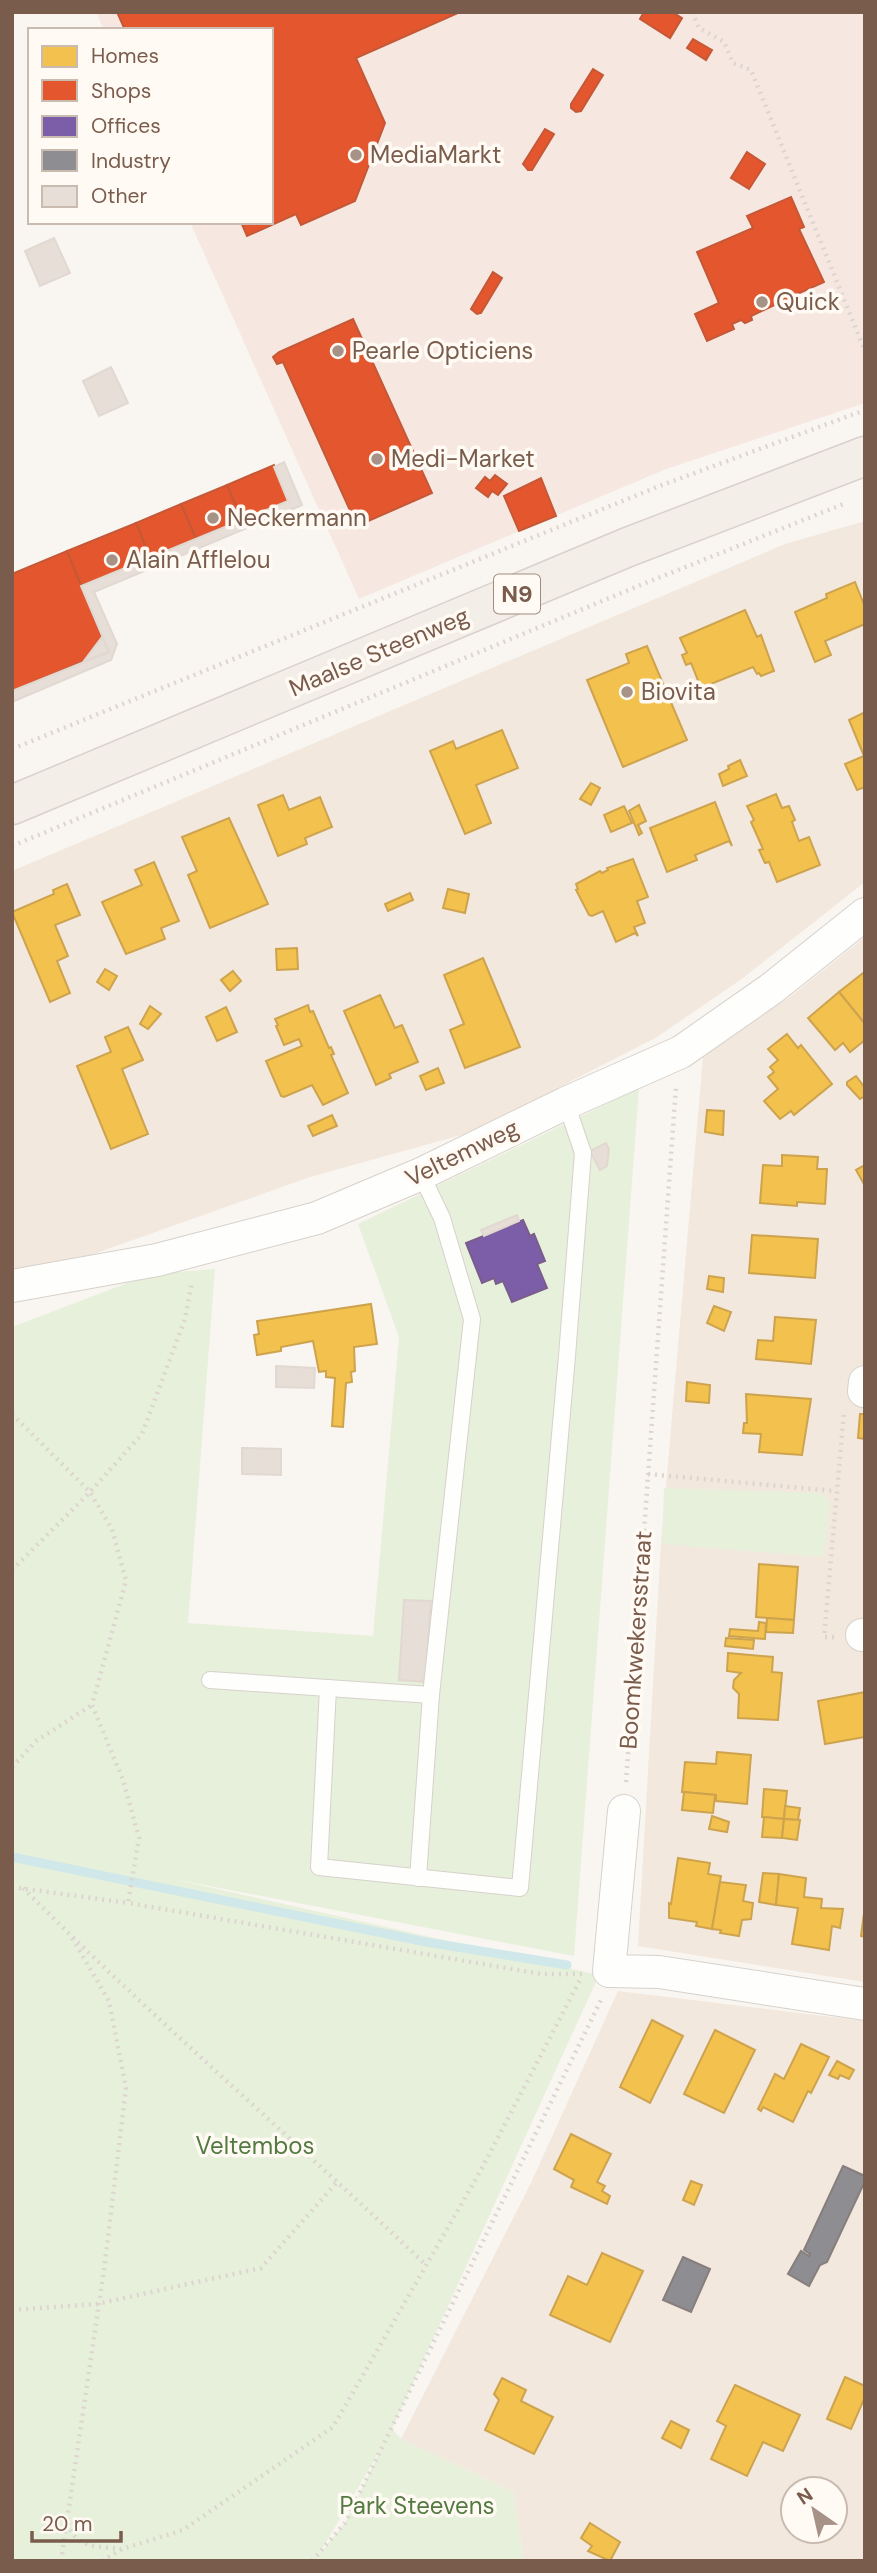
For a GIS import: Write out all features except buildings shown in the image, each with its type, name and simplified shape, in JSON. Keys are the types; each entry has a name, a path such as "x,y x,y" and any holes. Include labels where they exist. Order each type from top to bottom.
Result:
{"main road":[{"name":"Maalse Steenweg","path":"12,805 628,547 865,456"}],"street":[{"name":"Veltemweg","path":"12,1286 157,1260 317,1218 421,1174 566,1102 681,1052 771,989 865,914"},
{"path":"864,1391 865,1382"},
{"path":"624,1811 610,1971 659,1972 865,2004"}],"lane":[{"path":"328,1688 319,1867 520,1888 583,1153 566,1102"},
{"path":"418,1878 431,1695 472,1319 442,1218 421,1174"},
{"path":"210,1680 431,1695"}],"path":[{"path":"692,12 699,28 724,42 733,63 751,70 865,351"},
{"path":"12,749 657,487 865,410"},
{"path":"12,846 852,500"},
{"name":"Boomkwekersstraat","path":"624,1811 676,1087 681,1052"},
{"path":"12,1570 90,1492 142,1434 185,1319"},
{"path":"864,1391 843,1412 824,1637 864,1635"},
{"path":"12,1414 90,1492 111,1529 126,1581 92,1705 123,1780 139,1838 128,1903"},
{"path":"648,1474 835,1491"},
{"path":"12,1767 36,1741 92,1705"},
{"path":"12,1887 128,1903 541,1974 583,1974 481,2171 333,2427 183,2530 122,2549 102,2561"},
{"path":"23,1888 71,1936 427,2266"},
{"path":"61,2561 104,2270 126,2088 108,2001 71,1936"},
{"path":"312,2561 345,2523 602,1997 610,1971"},
{"path":"12,2310 97,2304 261,2268 338,2181"},
{"path":"67,2518 71,2534 88,2546 122,2549"}],"shaded area":[{"path":"96,12 865,12 865,403 666,469 359,599 191,224 273,224 273,28 103,28"},
{"path":"865,521 865,882 743,978 657,1037 472,1132 310,1177 12,1283 12,871 785,544"},
{"path":"865,937 865,1982 638,1946 661,1544 703,1057 791,996"},
{"path":"618,1991 865,2021 865,2561 524,2561 513,2492 401,2439 531,2183"}],"green space":[{"name":"Veltembos","path":"639,1088 574,1956 173,1879 599,1975 392,2429 401,2439 513,2492 524,2561 12,2561 12,1327 151,1274 215,1269 188,1623 373,1636 399,1337 358,1224","holes":["382,2447 345,2523 319,2554"]},
{"path":"664,1488 821,1493 830,1502 824,1557 662,1544"}],"waterway":[{"path":"12,1857 426,1942 567,1965"}],"place":[{"name":"MediaMarkt","path":"356,155"},
{"name":"Quick","path":"762,302"},
{"name":"Pearle Opticiens","path":"338,351"},
{"name":"Medi-Market","path":"377,459"},
{"name":"Neckermann","path":"213,518"},
{"name":"Alain Afflelou","path":"112,560"},
{"name":"Biovita","path":"627,692"}],"park label":[{"name":"Park Steevens","path":"417,2506"}]}
